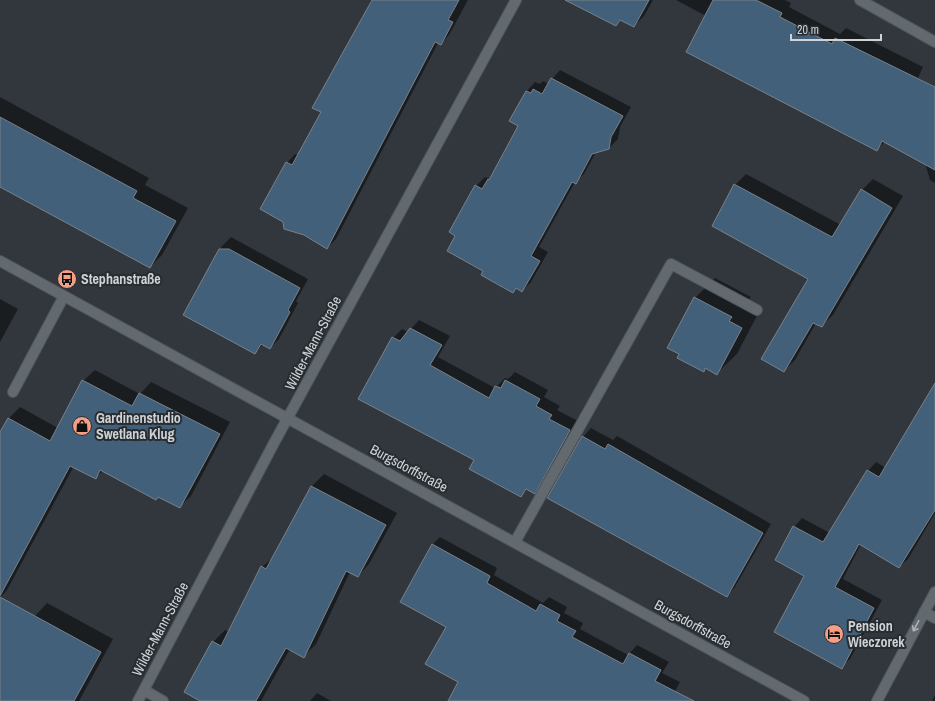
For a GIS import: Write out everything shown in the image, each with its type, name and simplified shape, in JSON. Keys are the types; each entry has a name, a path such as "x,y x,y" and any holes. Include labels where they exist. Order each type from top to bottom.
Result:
{"street":[{"name":"Wilder-Mann-Straße","path":"138,701 288,419 516,0"},
{"path":"860,0 935,42"},
{"name":"Burgsdorffstraße","path":"0,261 804,701"},
{"path":"515,542 671,264 757,310"},
{"path":"13,392 64,296"},
{"path":"878,701 935,592"},
{"path":"924,612 935,618"},
{"path":"144,690 163,701"}],"building":[{"path":"372,0 459,0 448,20 453,22 441,45 435,42 327,249 304,235 284,229 283,222 260,209 286,162 292,165 321,112 312,108"},
{"path":"565,0 649,0 634,27 620,20 616,26"},
{"path":"713,0 756,0 782,13 780,17 832,44 835,38 935,87 935,170 882,141 877,151 686,52"},
{"path":"551,78 623,116 611,137 609,149 592,154 576,184 572,182 531,256 540,261 522,292 516,288 513,293 481,275 483,271 447,251 455,236 449,232 475,185 482,189 488,179 489,180 518,126 509,121 526,91 531,93 533,89 542,94"},
{"path":"0,117 137,191 133,198 176,221 150,268 0,187"},
{"path":"734,184 832,237 861,189 892,208 822,327 813,323 784,372 761,359 808,279 712,226"},
{"path":"219,249 229,249 300,288 288,310 290,312 270,349 261,344 255,354 183,315"},
{"path":"694,297 732,317 729,321 742,328 717,375 705,368 704,372 677,358 679,354 667,348"},
{"path":"410,328 442,345 430,365 489,398 495,386 501,388 505,380 540,399 536,406 552,415 549,419 570,430 535,494 526,489 521,497 469,469 474,460 358,399 392,337 400,341"},
{"path":"82,380 132,406 139,393 220,434 180,508 158,497 156,500 100,470 96,479 70,466 0,596 0,432 8,418 50,441"},
{"path":"935,383 935,510 899,568 859,544 835,587 874,608 842,669 774,632 804,576 775,560 793,526 823,542 867,470 879,477"},
{"path":"582,436 605,449 608,444 763,533 727,597 547,498"},
{"path":"311,486 386,525 358,577 346,571 304,658 286,648 256,701 200,701 184,692 212,641 221,646 261,566 266,569"},
{"path":"432,544 490,576 487,583 536,611 540,604 560,615 557,621 576,631 572,637 623,664 629,653 661,670 655,681 694,701 448,701 458,682 425,664 446,627 400,602"},
{"path":"0,597 101,652 74,701 0,701"}],"place":[{"name":"Stephanstraße","path":"67,279"},
{"name":"Gardinenstudio Swetlana Klug","path":"82,426"},
{"name":"Pension Wieczorek","path":"834,634"}]}
